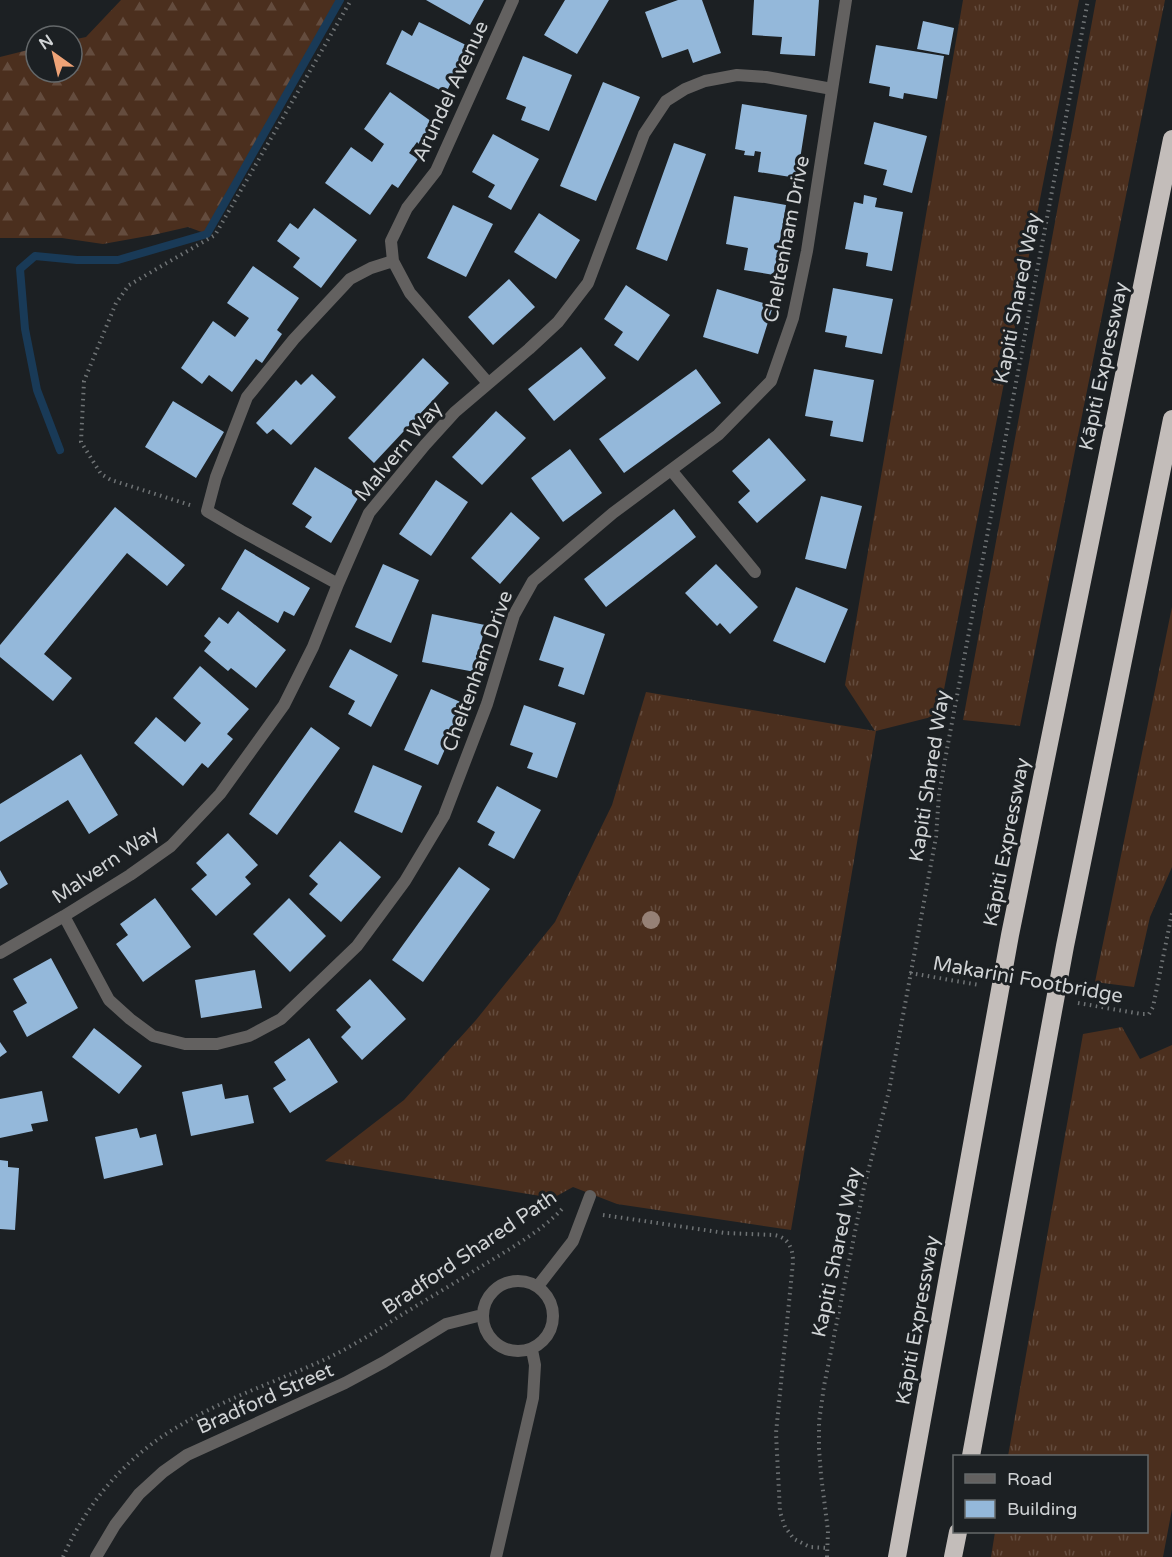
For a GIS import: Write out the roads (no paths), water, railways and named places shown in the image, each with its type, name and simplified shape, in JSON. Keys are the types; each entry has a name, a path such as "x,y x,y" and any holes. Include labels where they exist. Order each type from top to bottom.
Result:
{"highway":[{"name":"Kāpiti Expressway","path":"897,1557 1010,935 1172,139"},
{"path":"971,1455 1065,946 1172,419"},
{"path":"953,1557 957,1533"}],"street":[{"name":"Arundel Avenue","path":"393,261 391,241 407,208 436,171 513,0"},
{"name":"Cheltenham Drive","path":"64,916 109,999 153,1036 185,1044 217,1044 249,1036 281,1019 357,946 405,881 444,816 487,704 514,615 533,581 613,513 718,435 771,381 793,318 807,251 846,0"},
{"name":"Malvern Way","path":"0,953 64,916 171,846 220,794 284,705 313,647 369,513 455,412 558,322 588,283 644,134 666,101 685,89 705,81 737,75 766,77 832,88"},
{"path":"338,584 207,511 216,477 247,397 294,339 350,279 371,268 393,261 410,293 488,383"},
{"path":"671,470 755,572"},
{"path":"538,1286 573,1241 590,1196"},
{"path":"514,1281 526,1281 538,1286 548,1296 553,1308 554,1322 549,1335 540,1345 532,1350 514,1352 501,1348 491,1339 484,1328 482,1315 485,1303 492,1292 514,1281"},
{"name":"Bradford Street","path":"96,1557 115,1525 140,1494 163,1472 187,1455 345,1383 446,1324 482,1315"},
{"path":"496,1557 533,1398 535,1365 532,1350"}],"waterway":[{"path":"60,450 37,390 25,329 20,269 35,256 77,260 118,260 207,234 340,0"}]}
